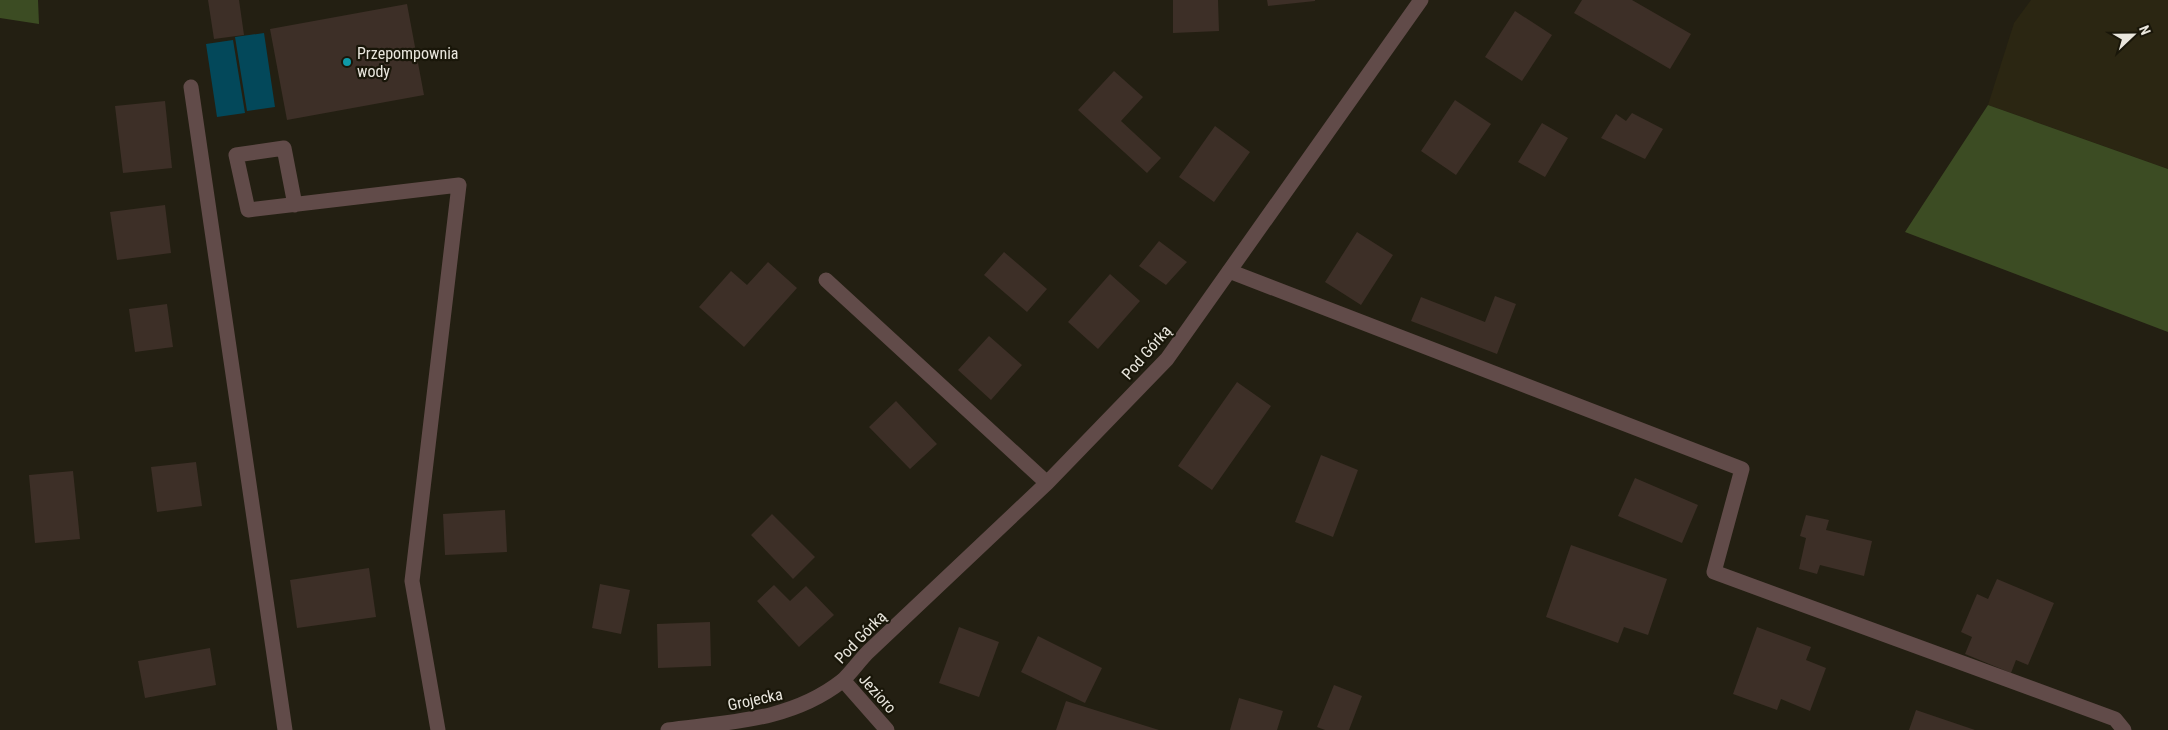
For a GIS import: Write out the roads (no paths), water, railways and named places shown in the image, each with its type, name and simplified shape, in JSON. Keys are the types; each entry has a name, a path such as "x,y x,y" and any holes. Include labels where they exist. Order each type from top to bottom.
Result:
{"street":[{"name":"Pod Górką","path":"843,680 868,652 1047,483 1167,359 1421,0"},
{"path":"191,87 285,730"},
{"path":"295,205 284,148 236,155 248,210 295,205 459,185 412,580 438,730"},
{"path":"1229,271 1742,469 1714,572 2115,719 2124,730"},
{"path":"826,280 1047,483"},
{"name":"Grojecka","path":"668,730 757,719 802,706 843,680"},
{"name":"Jezioro","path":"843,680 887,730"}],"water":[{"path":"264,33 275,107 247,111 235,37"},
{"path":"233,40 245,113 217,117 206,44"}],"place":[{"name":"Przepompownia wody","path":"347,62"}]}
